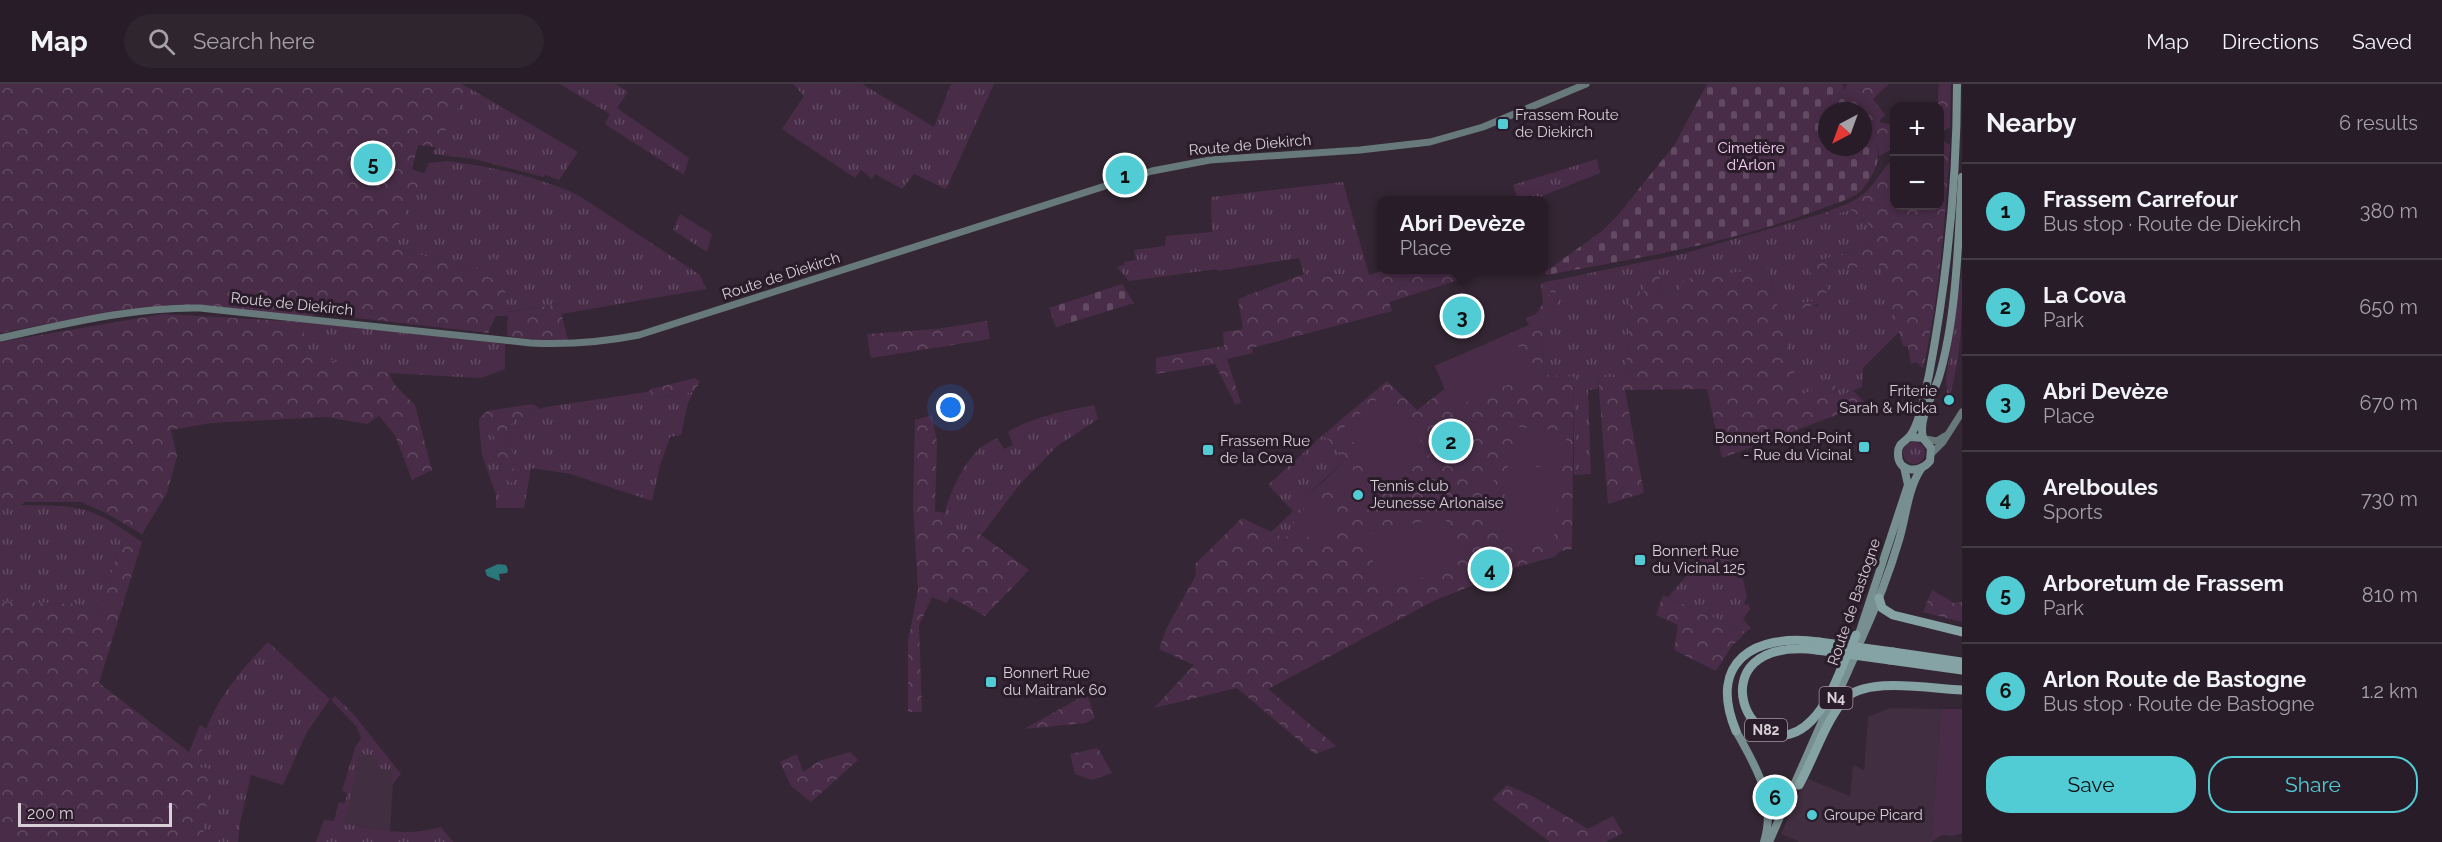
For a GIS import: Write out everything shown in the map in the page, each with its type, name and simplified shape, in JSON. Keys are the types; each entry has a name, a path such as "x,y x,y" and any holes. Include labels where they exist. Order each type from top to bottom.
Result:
{"highway":[{"path":"1879,598 1882,608 1893,615 1962,632"},
{"name":"N82","path":"1818,646 1773,653 1753,666 1744,680 1741,692 1744,707 1755,723 1777,734 1790,733 1807,724 1825,701 1856,635"},
{"name":"N82","path":"1736,731 1729,711 1728,691 1731,675 1738,662 1749,651 1770,642 1792,639 1818,646 1962,662"},
{"name":"N82","path":"1892,656 1962,670"},
{"path":"1799,785 1835,712 1843,700 1853,692 1863,688 1881,686 1962,690"}],"main road":[{"path":"1554,98 1578,84"},
{"path":"1554,98 1586,84"},
{"name":"N4","path":"1904,467 1899,461 1897,452 1901,442 1909,437 1922,402 1942,300 1952,207 1957,84"},
{"name":"Route de Diekirch","path":"0,338 99,318 171,308 200,308 531,343 584,344 613,340 682,322 1152,171 1210,160 1360,150 1430,142 1483,127 1554,98"},
{"path":"1962,177 1954,287 1947,333 1939,378 1922,424 1924,439 1932,453 1950,433 1962,412"},
{"path":"1909,437 1937,441 1950,433"},
{"name":"N4","path":"1921,469 1928,463 1932,453"},
{"path":"1904,467 1912,470 1921,469"},
{"name":"Route de Bastogne","path":"1769,842 1848,661 1862,623 1908,485 1904,467"},
{"name":"Route de Bastogne","path":"1774,842 1879,598 1898,543 1915,478 1921,469"},
{"name":"N82","path":"1856,635 1862,623"},
{"name":"N82","path":"1736,731 1756,767 1767,797 1769,818 1764,842"}],"shaded area":[{"path":"1890,708 1941,709 1931,842 1800,842 1781,834 1806,778 1850,796 1853,765 1864,770 1868,717"},
{"path":"360,753 371,756 394,771 391,783 393,784 390,832 343,823"}],"green space":[{"path":"0,84 461,84 469,88 436,147 418,145 412,169 424,174 389,245 469,270 472,267 486,268 488,262 494,257 488,277 507,283 501,313 559,304 568,340 535,340 507,336 508,316 496,316 488,333 322,314 304,317 174,306 83,317 0,333"},
{"path":"560,84 616,84 628,92 617,108 689,158 684,175 605,124 610,114"},
{"path":"793,84 862,84 934,127 951,84 994,84 946,189 914,174 902,189 875,174 872,179 861,170 855,178 782,129 804,96"},
{"name":"Cimetière d'Arlon","path":"1707,84 1843,84 1844,91 1851,102 1818,102 1818,156 1872,156 1872,135 1876,144 1878,159 1876,167 1862,190 1847,199 1758,230 1688,248 1546,275 1548,270 1602,231 1618,215 1675,144"},
{"path":"1847,84 1889,84 1873,99 1885,115 1880,120 1881,123 1890,125 1890,150 1879,156 1872,136 1872,102 1851,102 1844,91"},
{"path":"1939,84 1951,84 1950,128 1944,130 1944,102 1938,102"},
{"path":"469,88 578,152 559,180 474,159 432,154"},
{"path":"1944,141 1950,145 1938,285 1923,369 1917,362 1911,364 1908,347 1903,346 1880,266 1875,261 1849,270 1837,266 1827,267 1823,273 1827,291 1823,303 1787,312 1785,306 1813,301 1816,293 1810,269 1813,263 1872,244 1875,234 1866,221 1851,210 1827,216 1824,213 1862,195 1890,163 1890,210 1944,210"},
{"path":"1597,159 1600,173 1542,196 1517,196 1513,185"},
{"path":"447,161 516,174 550,184 581,197 700,275 706,289 561,314 558,304 500,313 507,284 487,277 493,257 486,268 472,267 469,270 389,245 429,163"},
{"path":"1343,182 1369,275 1304,274 1299,258 1217,271 1217,269 1129,281 1117,267 1124,265 1124,262 1136,260 1134,250 1165,246 1166,236 1212,232 1211,197"},
{"path":"1851,210 1866,221 1875,234 1872,244 1813,263 1810,269 1816,293 1813,301 1785,306 1818,306 1827,291 1823,273 1826,267 1837,266 1849,270 1874,260 1880,266 1900,331 1863,368 1862,387 1839,396 1834,382 1800,396 1768,268 1680,295 1663,296 1657,264 1643,300 1630,297 1626,377 1598,377 1598,389 1588,390 1591,474 1574,475 1574,377 1543,374 1542,316 1558,302 1554,287 1543,304 1541,283 1682,254 1824,213 1827,216"},
{"path":"680,214 712,234 707,252 673,230"},
{"path":"1657,264 1663,296 1680,295 1679,286 1685,279 1768,268 1800,395 1834,382 1839,396 1853,391 1866,404 1722,458 1707,389 1625,390 1644,493 1608,504 1598,377 1626,377 1630,296 1639,290 1643,298 1648,265"},
{"path":"1962,270 1959,349 1950,395 1947,393 1946,379"},
{"path":"1377,273 1461,274 1462,279 1389,302 1392,311 1252,348 1253,353 1227,359 1241,403 1235,404 1215,364 1156,374 1156,358 1224,346 1223,332 1243,329 1238,299 1304,274 1369,275"},
{"path":"1122,284 1134,303 1056,327 1049,308"},
{"path":"1554,286 1558,303 1542,316 1543,374 1574,377 1572,549 1561,551 1554,557 1520,566 1434,601 1268,689 1336,746 1315,754 1237,688 1154,708 1194,665 1159,649 1167,627 1196,575 1195,564 1242,518 1286,539 1288,532 1301,532 1291,521 1312,501 1307,495 1346,459 1323,435 1387,381 1417,410 1445,389 1435,366 1529,325 1526,318 1536,314"},
{"path":"163,314 304,322 304,347 340,364 389,373 394,384 415,405 432,470 412,480 395,435 379,416 367,424 326,417 210,423 171,430 177,456 167,493 142,534 106,513 81,502 25,502 21,505 0,507 0,342"},
{"path":"987,321 990,339 871,358 867,334 937,329"},
{"path":"304,322 505,344 505,369 481,378 389,373 340,364 303,347"},
{"path":"1513,333 1531,375 1453,408 1435,366"},
{"path":"695,378 700,382 693,392 655,398 651,389"},
{"path":"651,389 656,398 693,392 688,403 681,435 670,437 652,501 571,474 531,468 524,508 496,508 496,495 482,455 479,425 484,425 490,417 502,478 513,483 514,462 507,429 516,418 540,414 540,409 546,407 647,392"},
{"path":"1382,395 1431,453 1391,487 1342,429"},
{"path":"533,404 540,409 540,414 516,418 507,429 514,462 513,483 502,478 490,418 484,425 479,425 479,419 487,411"},
{"path":"1094,405 1098,419 1056,447 1020,484 982,534 972,528 967,537 942,525 955,484 980,448 997,438 1004,449 1013,445 1008,432 1018,426 1050,415"},
{"path":"932,415 937,442 935,511 944,513 942,525 967,537 972,528 1029,570 985,616 950,597 947,603 932,597 919,625 922,712 908,712 908,641 918,590 913,506 915,420"},
{"path":"1515,427 1567,431 1565,463 1513,459"},
{"path":"1323,435 1346,459 1307,495 1312,500 1302,532 1287,540 1271,532 1293,511 1268,485"},
{"path":"1914,442 1922,445 1925,453 1922,461 1914,464 1906,461 1903,453 1906,445"},
{"path":"1508,464 1561,469 1553,547 1500,541"},
{"path":"1350,467 1360,477 1341,497 1331,487"},
{"path":"1483,467 1494,468 1493,494 1483,494"},
{"name":"Tennis club Jeunesse Arlonaise","path":"1363,480 1374,491 1354,511 1343,500"},
{"path":"1313,501 1339,528 1319,548 1293,521"},
{"path":"63,506 86,510 124,530 100,613 75,604 0,601 0,507"},
{"path":"1445,516 1459,569 1380,588 1366,535"},
{"path":"124,530 142,542 99,683 189,752 200,725 207,729 198,767 211,769 202,842 0,842 0,601 76,604 100,613"},
{"path":"1706,554 1739,563 1747,596 1744,604 1749,605 1750,609 1743,619 1751,628 1746,632 1668,597 1690,572 1693,561"},
{"path":"1932,590 1954,603 1962,602 1962,622 1923,612"},
{"path":"1663,595 1746,632 1732,646 1716,671 1674,650 1678,625 1656,615"},
{"path":"268,642 330,699 307,732 283,785 251,775 238,842 202,842 198,768 205,731 221,699 243,669"},
{"path":"1087,694 1095,718 1085,723 1024,729"},
{"path":"335,696 355,716 401,774 391,784 393,771 377,768 379,762 371,756 360,753 344,823 404,832 441,827 453,842 316,842 324,820 334,821 339,802 345,803 347,793 342,791 355,748 361,738 357,727 331,700"},
{"path":"1941,709 1962,709 1962,833 1952,836 1942,835 1931,842"},
{"path":"1098,748 1112,773 1092,780 1075,774 1070,754"},
{"path":"850,752 858,760 811,802 791,786 780,762 797,754 803,772 819,761"},
{"path":"1507,785 1534,797 1588,829 1613,816 1623,833 1605,842 1550,842 1492,799"}],"water":[{"path":"498,564 506,565 508,570 507,573 499,574 500,581 487,576 485,570"}],"place":[{"name":"Frassem Route de Diekirch","path":"1503,124"},
{"name":"Arboretum de Frassem","path":"373,163"},
{"name":"Frassem Carrefour","path":"1125,175"},
{"name":"Abri Devèze","path":"1462,316"},
{"name":"Friterie Sarah & Micka","path":"1949,400"},
{"name":"La Cova","path":"1451,441"},
{"name":"Bonnert Rond-Point - Rue du Vicinal","path":"1864,447"},
{"name":"Frassem Rue de la Cova","path":"1208,450"},
{"name":"Tennis club Jeunesse Arlonaise","path":"1358,495"},
{"name":"Bonnert Rue du Vicinal 125","path":"1640,560"},
{"name":"Arelboules","path":"1490,569"},
{"name":"Bonnert Rue du Maitrank 60","path":"991,682"},
{"name":"Arlon Route de Bastogne","path":"1775,797"},
{"name":"Groupe Picard","path":"1812,815"}]}
